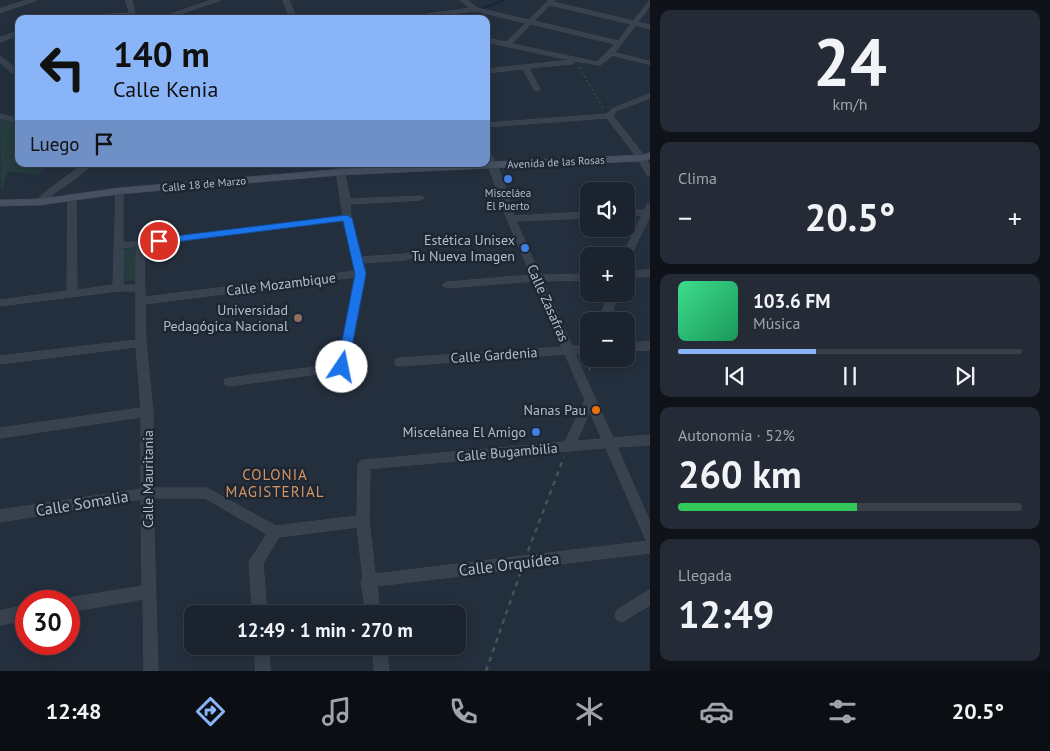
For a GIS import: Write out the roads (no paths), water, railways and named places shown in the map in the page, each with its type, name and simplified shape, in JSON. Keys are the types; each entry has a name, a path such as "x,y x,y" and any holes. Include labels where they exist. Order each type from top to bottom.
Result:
{"street":[{"path":"0,11 34,0"},
{"path":"129,0 133,15"},
{"path":"171,15 218,0"},
{"path":"287,0 293,15"},
{"path":"463,0 474,10"},
{"path":"508,44 551,1 650,27"},
{"path":"490,41 576,61 602,63 650,2"},
{"path":"433,15 474,10 619,42"},
{"path":"0,40 15,34"},
{"path":"0,58 15,72"},
{"path":"490,71 576,61"},
{"path":"524,67 537,89"},
{"path":"490,125 609,116 614,110 650,96"},
{"path":"0,116 15,120"},
{"path":"609,116 646,157 650,173"},
{"name":"Avenida de las Rosas","path":"490,165 646,157"},
{"name":"Calle Zasafras","path":"490,159 511,219 650,536"},
{"path":"42,199 85,167"},
{"name":"Avenida de las Rosas","path":"340,168 391,167"},
{"path":"229,382 342,367 360,274 347,218 340,168"},
{"name":"Calle 18 de Marzo","path":"0,203 340,168"},
{"path":"118,288 119,191"},
{"name":"Calle 18 de Marzo","path":"0,195 42,199"},
{"path":"69,196 72,294"},
{"path":"346,202 420,198"},
{"path":"635,212 649,211"},
{"path":"631,247 649,211"},
{"path":"511,219 580,215"},
{"path":"118,246 347,218"},
{"name":"Calle Mauritania","path":"140,243 141,343 147,412 151,671"},
{"path":"357,260 405,257 418,253"},
{"path":"635,274 650,273"},
{"name":"Calle Mozambique","path":"141,301 360,274"},
{"path":"447,285 537,278 580,277"},
{"path":"0,303 118,288 140,288"},
{"path":"0,360 141,343"},
{"path":"635,347 650,346"},
{"name":"Calle Gardenia","path":"400,362 580,349"},
{"path":"569,446 590,400"},
{"path":"0,433 147,412"},
{"name":"Calle Bugambilia","path":"363,521 364,465 650,440"},
{"name":"Calle Somalia","path":"0,516 147,493 207,494 275,532"},
{"path":"259,605 256,562 275,532 363,521 368,581 372,605"},
{"name":"Calle Orquídea","path":"368,581 650,548"},
{"path":"80,603 149,591"},
{"path":"622,615 650,597"},
{"path":"0,618 15,615"},
{"path":"262,655 263,671"},
{"path":"379,655 382,671"}],"lane":[{"path":"610,53 650,63"}],"waterway":[{"path":"480,15 483,8 504,0"}],"place":[{"name":"Misceláea El Puerto","path":"508,179"},
{"name":"Estética Unisex Tu Nueva Imagen","path":"525,248"},
{"name":"Universidad Pedagógica Nacional","path":"298,318"},
{"name":"Nanas Pau","path":"596,410"},
{"name":"Miscelánea El Amigo","path":"536,432"}],"district":[{"name":"COLONIA MAGISTERIAL","path":"275,484"}]}
